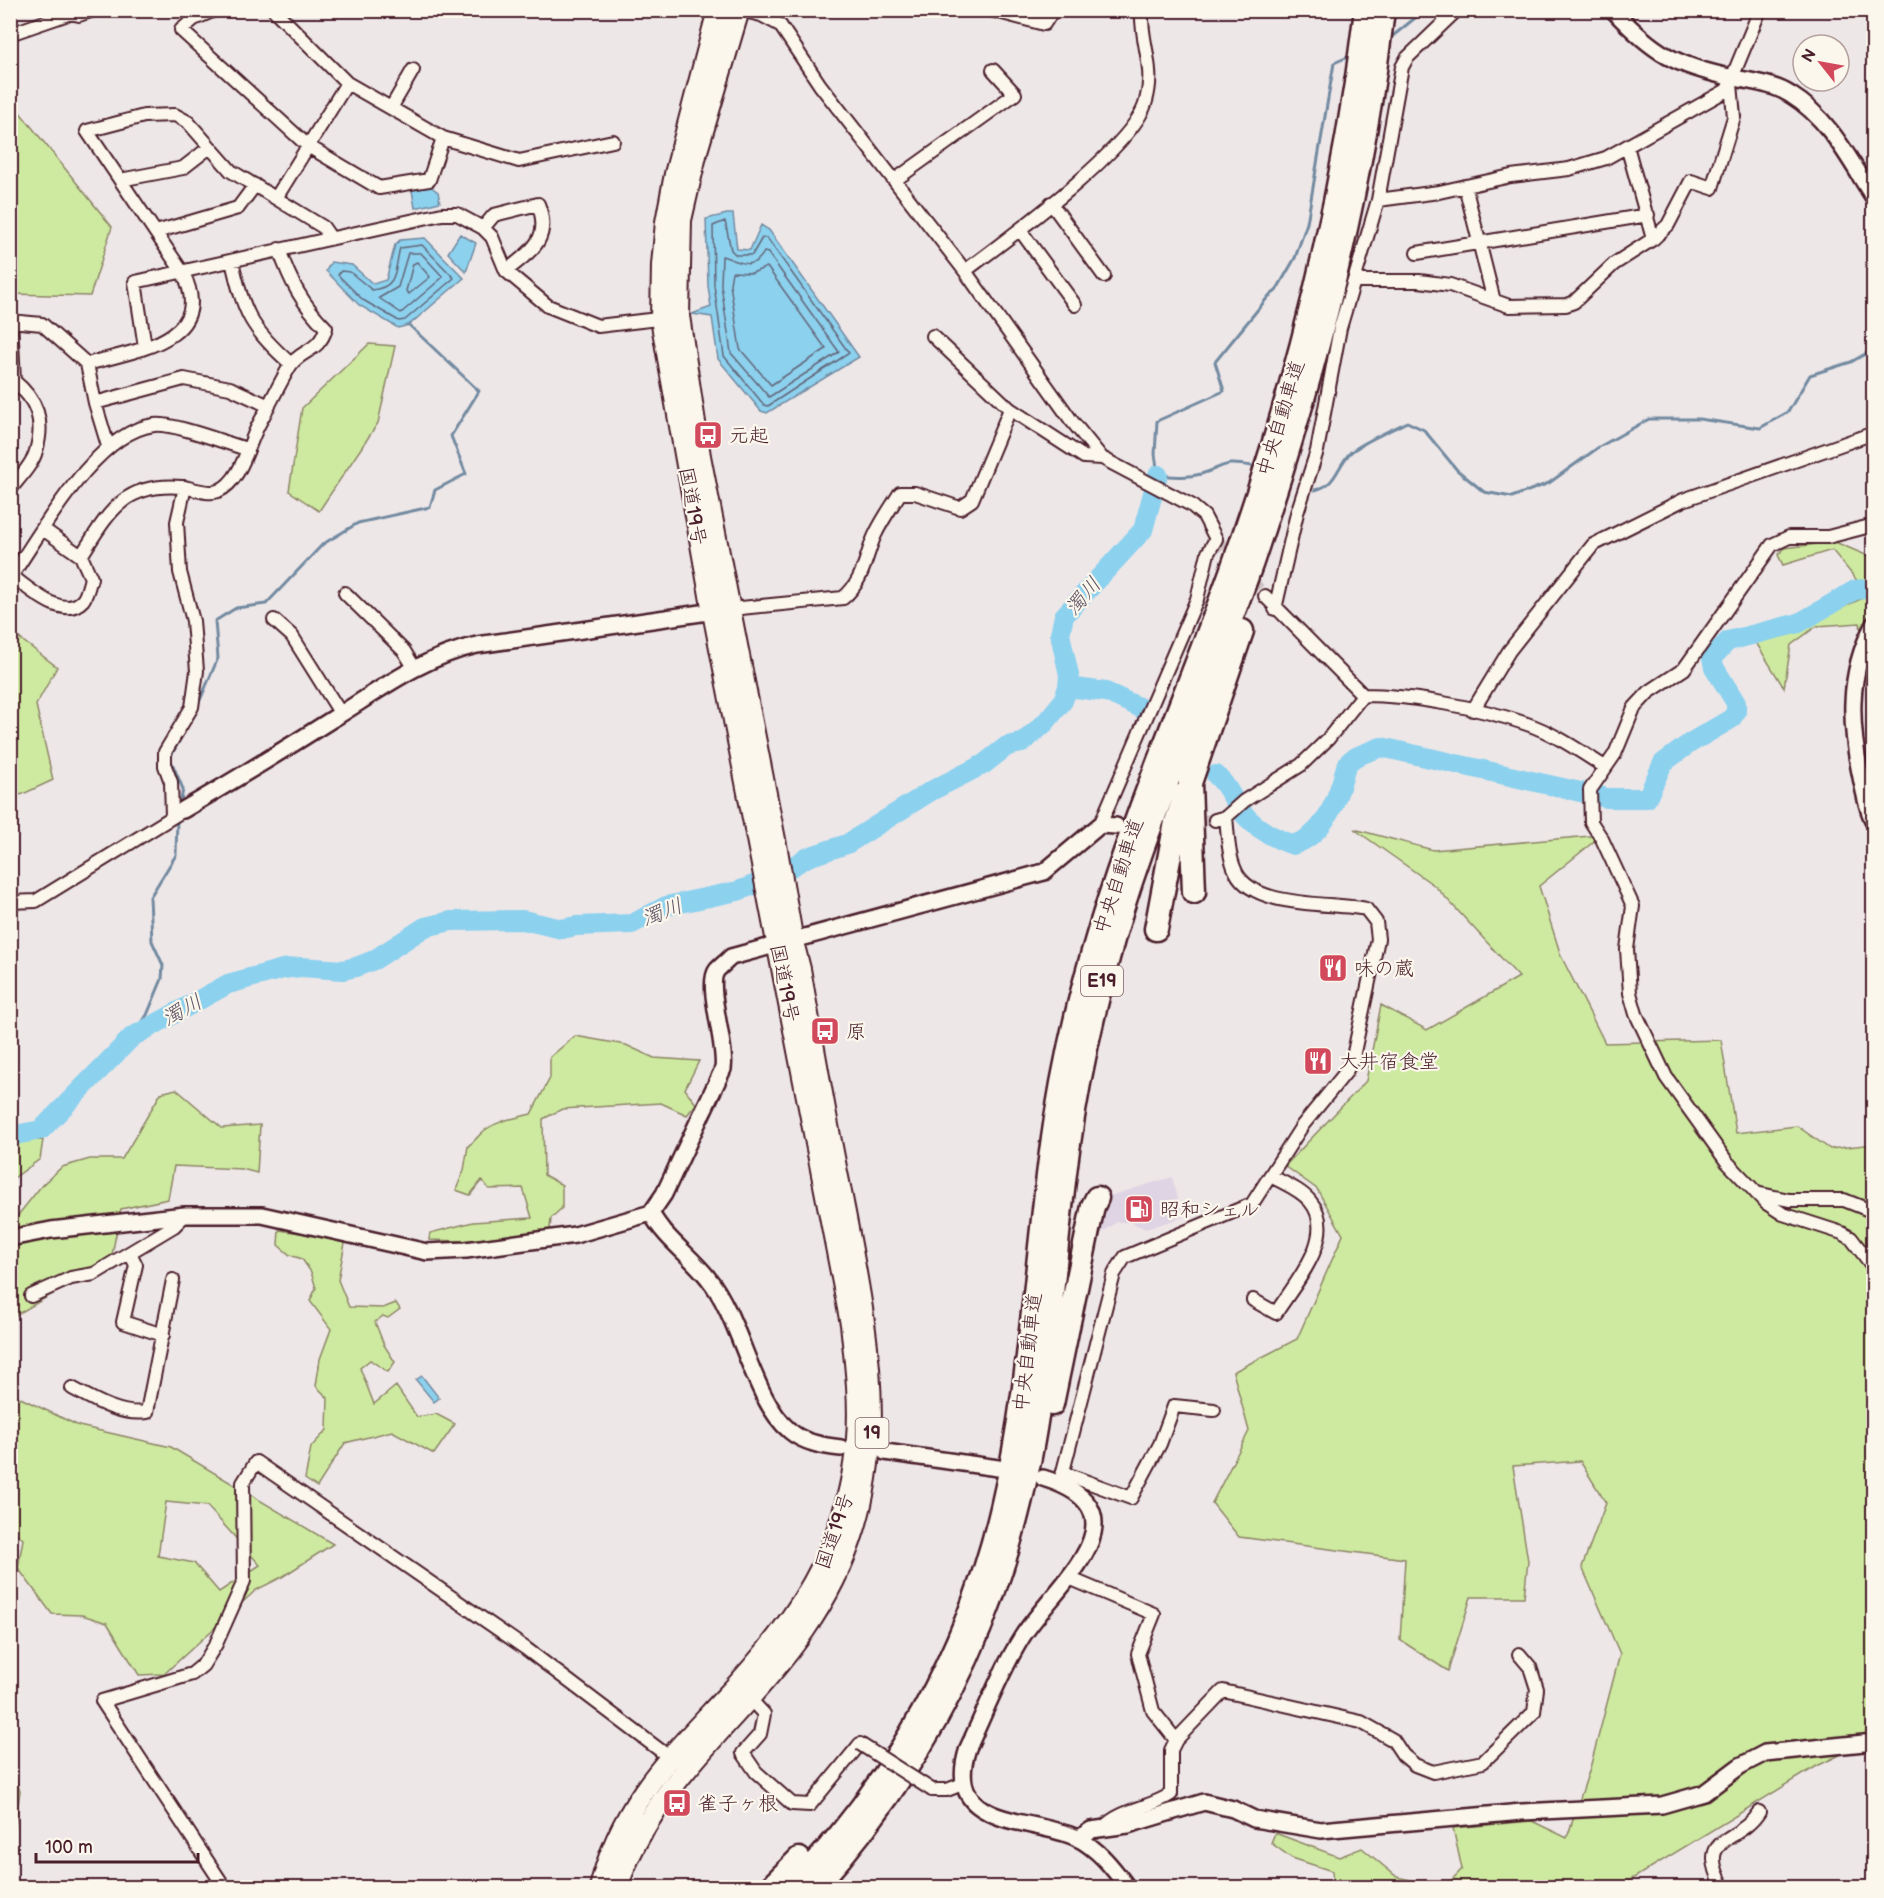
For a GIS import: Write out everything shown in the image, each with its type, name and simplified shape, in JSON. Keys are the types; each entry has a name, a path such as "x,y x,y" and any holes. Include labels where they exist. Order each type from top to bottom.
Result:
{"highway":[{"name":"国道19号","path":"600,1887 614,1842 629,1811 669,1757 765,1654 811,1590 842,1520 857,1438 858,1390 851,1324 769,852 722,610 698,445 670,318 662,265 666,222 675,174 718,10"},
{"name":"国道19号","path":"670,318 681,220 697,151 740,10"},
{"name":"中央自動車道","path":"814,1887 891,1793 948,1699 997,1584 1028,1466 1038,1406 1068,1149 1095,1007 1138,862 1251,563 1304,398 1331,301 1349,219 1369,58 1363,35 1377,14"},
{"name":"中央自動車道","path":"792,1887 817,1862 878,1784 925,1708 957,1642 983,1575 1002,1512 1013,1461 1031,1335 1051,1148 1080,1004 1124,856 1231,571 1288,395 1315,299 1377,14"},
{"path":"1156,929 1176,822 1225,683 1271,538 1293,462 1304,398"},
{"path":"1190,783 1194,892"},
{"name":"国道19号","path":"617,1887 632,1847 649,1820 706,1744 777,1667 829,1590 858,1520 866,1488 872,1445 873,1414 867,1339 800,969 785,944"},
{"path":"948,1699 971,1675 988,1639 1026,1524 1093,1206 1097,1198"},
{"path":"770,1887 842,1814 878,1784"}],"street":[{"path":"10,34 67,12 79,15 94,10"},
{"path":"215,10 194,19 181,30 308,146 379,188 429,180 443,138"},
{"path":"274,10 347,83 443,138 519,161 614,141"},
{"path":"10,1238 51,1230 185,1215 262,1215 427,1252 466,1250 575,1235 651,1213 664,1194 723,1069 726,1054 712,986 716,972 731,957 1044,872 1108,826 1197,599 1208,553 1216,539 1204,516 1191,505 1102,458 1071,420 964,271 820,85 780,25 761,15 740,10"},
{"path":"991,10 1044,24 1053,10"},
{"path":"964,271 1020,230 1122,141 1138,120 1146,102 1150,71 1142,10"},
{"path":"1275,609 1304,491 1317,451 1332,366 1378,200 1402,67 1407,58 1457,10"},
{"path":"1613,10 1643,41 1664,56 1685,66 1731,81 1773,86 1804,104 1831,131 1874,198"},
{"path":"1378,200 1466,186 1511,176 1569,169 1606,158 1719,96 1731,81 1760,10"},
{"path":"391,108 414,70"},
{"path":"895,180 1015,94 993,70"},
{"path":"1354,281 1419,281 1450,285 1509,306 1566,305 1581,298 1614,264 1653,239 1668,225 1691,181 1712,188 1734,117 1731,81"},
{"path":"276,198 347,83"},
{"path":"87,364 145,347 154,347 169,339 188,315 192,305 191,288 183,273 87,131 144,116 175,115 188,122 231,171 323,227 330,237"},
{"path":"1627,146 1653,239"},
{"path":"120,180 183,168 210,147"},
{"path":"156,232 238,207 255,185"},
{"path":"1466,186 1494,301"},
{"path":"1051,203 1104,276"},
{"path":"483,228 494,215 538,204 544,218 539,242 506,271"},
{"path":"145,347 135,282 442,214 457,214 483,228 492,237 506,271 548,306 598,326 670,318"},
{"path":"1417,253 1648,215"},
{"path":"1020,230 1075,305"},
{"path":"81,556 126,496 158,486 185,487 215,492 226,486 237,472 291,364 322,341 326,328 308,310 291,283 279,249"},
{"path":"232,261 242,304 262,339 291,364"},
{"path":"10,490 36,453 40,426 34,401 12,384 11,321 42,324 87,364 95,404 108,446"},
{"path":"933,336 1010,409 1084,457 1102,458"},
{"path":"95,404 184,379 230,388 269,406"},
{"path":"10,902 36,902 414,667 447,652 477,645 722,610 843,598 852,590 864,568 875,536 900,493 915,493 960,508 972,500 1010,409"},
{"path":"44,529 81,556 92,578 84,599 73,607 57,607 11,575 93,460 108,446 124,434 154,425 182,430 247,449"},
{"path":"1473,710 1509,651 1593,545 1683,500 1874,433"},
{"path":"176,814 171,782 165,766 165,752 192,707 197,671 193,621 180,572 178,542 177,522 185,487"},
{"path":"1874,525 1828,537 1790,537 1772,545 1684,669 1649,692 1634,708 1620,744 1590,790 1591,822 1602,839 1633,906 1627,969 1636,1014 1666,1077 1726,1162 1766,1203 1783,1214 1829,1227 1851,1238 1874,1268"},
{"path":"345,592 404,651 414,667"},
{"path":"1265,596 1275,609 1363,695 1385,695 1473,710 1529,724 1605,767"},
{"path":"274,620 292,636 341,714"},
{"path":"1874,624 1857,664 1852,703 1857,756 1874,822"},
{"path":"1061,1478 1119,1262 1125,1257 1243,1209 1258,1197 1302,1126 1350,1066 1378,939 1376,922 1366,909 1314,904 1256,891 1236,873 1220,818 1301,765 1328,739 1363,695"},
{"path":"1253,1300 1276,1313 1315,1250 1319,1235 1317,1211 1310,1201 1270,1176"},
{"path":"1756,1193 1789,1200 1844,1200 1874,1212"},
{"path":"651,1213 659,1228 708,1278 724,1303 777,1418 801,1438 820,1445 841,1448"},
{"path":"31,1296 71,1278 94,1274 174,1226 185,1215"},
{"path":"130,1252 136,1264 123,1322 163,1335"},
{"path":"72,1388 97,1402 135,1414 147,1412 173,1280"},
{"path":"1043,1478 1061,1478 1131,1498 1160,1444 1174,1406 1214,1410"},
{"path":"885,1452 998,1468"},
{"path":"225,1887 102,1701 192,1674 209,1655 244,1581 243,1483 256,1462 525,1648 669,1757"},
{"path":"1061,1478 1081,1497 1094,1522 1090,1548 1069,1578 1037,1615 1012,1655 968,1749 963,1768 965,1784 973,1801 991,1816 1078,1839 1108,1861 1128,1887"},
{"path":"1069,1578 1154,1614 1138,1654 1153,1711 1176,1740"},
{"path":"1104,1827 1111,1819 1160,1802 1171,1794 1171,1750 1176,1740 1222,1691 1361,1722 1393,1740 1402,1755 1415,1765 1434,1772 1483,1762 1534,1712 1537,1689 1530,1667 1519,1654"},
{"path":"749,1698 764,1714 760,1734 743,1753 756,1772 792,1804 810,1805 860,1744 932,1790 947,1790 965,1784"},
{"path":"1078,1839 1104,1827 1128,1825 1204,1802 1233,1809 1254,1819 1321,1830 1522,1812 1662,1805 1704,1793 1740,1766 1765,1753 1874,1742"},
{"path":"1724,1887 1713,1868 1713,1857 1719,1844 1754,1820 1759,1812"}],"shaded area":[{"name":"昭和シェル","path":"1172,1177 1183,1217 1146,1229 1130,1222 1117,1222 1099,1235 1092,1235 1102,1203 1112,1195"}],"green space":[{"path":"18,110 112,227 90,296 11,294 10,113"},
{"path":"369,344 395,346 378,423 319,511 289,491 302,408"},
{"path":"1835,542 1873,558 1873,693 1869,692 1860,623 1817,626 1791,645 1784,688 1755,641 1802,627 1869,595 1832,550 1783,565 1778,555 1784,548"},
{"path":"10,631 57,667 36,705 53,780 21,795 11,788"},
{"path":"1354,829 1433,850 1602,835 1539,886 1561,956 1605,1043 1721,1040 1736,1133 1797,1126 1830,1149 1873,1144 1874,1227 1869,1231 1874,1237 1873,1739 1817,1766 1619,1887 1445,1887 1462,1869 1453,1828 1532,1821 1567,1838 1590,1768 1620,1654 1582,1567 1606,1503 1580,1461 1513,1466 1528,1561 1524,1597 1471,1597 1448,1671 1400,1640 1405,1559 1239,1537 1212,1503 1249,1431 1233,1372 1297,1339 1343,1235 1317,1189 1285,1166 1366,1081 1381,1005 1427,1030 1519,977 1435,886"},
{"path":"575,1036 626,1045 654,1058 699,1061 685,1089 696,1104 687,1115 661,1103 562,1109 543,1119 544,1175 562,1185 562,1208 551,1218 550,1230 463,1241 429,1240 430,1233 473,1222 532,1218 523,1188 489,1189 482,1180 470,1195 456,1190 464,1170 468,1146 490,1127 531,1114 550,1078 550,1057"},
{"path":"176,1089 222,1128 260,1125 257,1173 242,1169 174,1166 168,1199 121,1209 111,1260 11,1318 11,1224 42,1185 62,1167 90,1159 122,1159 161,1093"},
{"path":"43,1140 40,1159 11,1180 11,1141"},
{"path":"279,1230 345,1243 338,1280 349,1307 383,1308 396,1303 400,1309 388,1318 383,1316 375,1322 384,1345 395,1362 388,1372 370,1360 360,1368 374,1404 396,1386 417,1417 436,1414 455,1424 434,1454 392,1431 345,1443 317,1487 305,1479 311,1447 327,1430 328,1398 316,1386 320,1359 331,1329 310,1301 316,1288 311,1272 302,1259 290,1255 278,1245"},
{"path":"10,1393 79,1426 171,1447 333,1544 282,1577 256,1590 164,1674 139,1675 107,1623 82,1615 52,1614 18,1568 23,1539 11,1529","holes":["166,1502 207,1506 260,1565 219,1592 194,1563 158,1556"]},
{"path":"11,1774 14,1775 20,1791 13,1840 10,1840"},
{"path":"1275,1833 1339,1857 1362,1848 1397,1877 1442,1887 1342,1887 1333,1884 1332,1871 1292,1858 1271,1843"}],"water":[{"path":"430,186 438,192 440,202 415,208 412,190"},
{"path":"733,214 737,249 750,250 761,225 769,230 859,357 767,413 761,411 718,359 712,317 692,314 711,307 708,286 706,219"},
{"path":"460,234 476,243 466,272 448,253"},
{"path":"425,238 464,278 409,325 398,328 359,305 326,271 331,262 352,265 373,284 386,280 395,245 400,240"},
{"path":"422,1376 439,1398 434,1402 416,1380"}],"waterway":[{"path":"1389,39 1425,10"},
{"path":"1252,466 1229,464 1190,476 1158,475 1155,454 1157,421 1224,391 1215,362 1268,297 1276,291 1295,258 1307,223 1334,63 1350,56"},
{"path":"198,705 218,658 215,621 236,608 266,604 323,544 358,523 430,507 435,490 466,474 451,436 479,391 409,325"},
{"path":"1315,490 1322,488 1332,480 1354,450 1407,422 1424,430 1457,470 1484,492 1512,497 1549,483 1599,447 1649,419 1699,419 1760,428 1788,412 1810,375 1851,362 1874,349"},
{"name":"濁川","path":"10,1136 41,1130 132,1037 228,984 283,969 301,967 343,970 356,967 374,960 425,927 451,921 523,920 562,929 576,926 632,924 666,906 738,891 774,877 808,857 847,844 931,791 984,764 1007,746 1022,743 1045,723 1063,701 1068,687 1069,675 1060,634 1064,616 1143,530 1158,475"},
{"path":"1216,775 1240,809 1254,824 1293,845 1303,841 1319,828 1331,810 1349,762 1381,747 1607,798 1647,798 1663,763 1690,743 1731,719 1736,712 1736,703 1714,667 1712,658 1728,641 1799,623 1855,590 1864,589"},
{"path":"1068,687 1106,692 1143,709"},
{"path":"180,806 183,789 170,758 182,735"},
{"path":"132,1037 147,1015 162,979 163,965 152,941 150,897 176,855 177,818"}],"tunnel":[{"path":"1216,539 1265,596"},
{"path":"1147,824 1215,820"}],"place":[{"name":"元起","path":"708,435"},
{"name":"味の蔵","path":"1333,968"},
{"name":"原","path":"825,1031"},
{"name":"大井宿食堂","path":"1318,1061"},
{"name":"昭和シェル","path":"1139,1209"},
{"name":"雀子ヶ根","path":"677,1803"}]}
